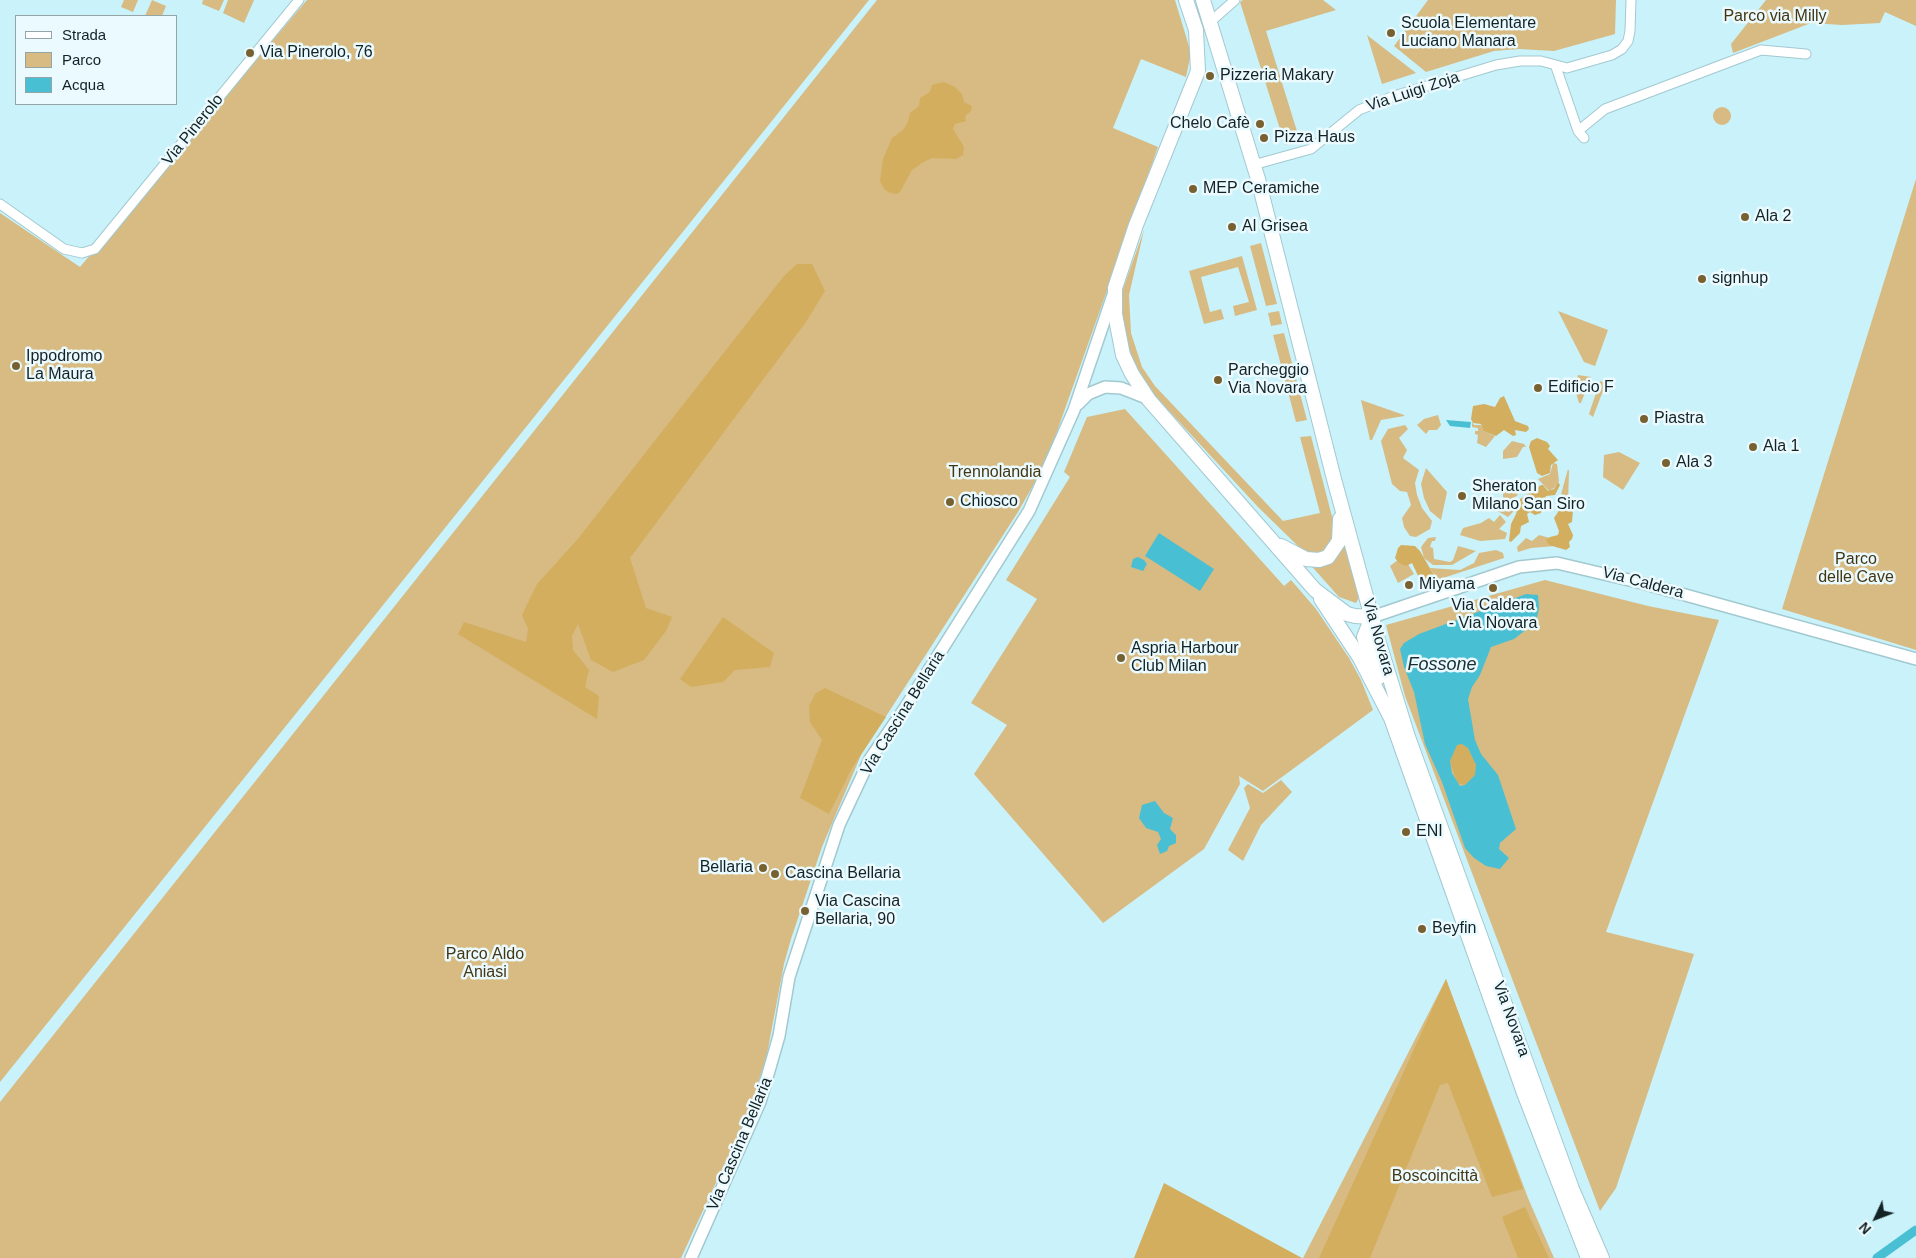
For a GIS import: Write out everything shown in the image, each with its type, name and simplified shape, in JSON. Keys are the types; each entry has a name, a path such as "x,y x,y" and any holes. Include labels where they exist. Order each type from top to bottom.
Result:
{"main road":[{"path":"1186,0 1196,30 1198,71"},
{"name":"Via Novara","path":"1203,0 1253,165 1292,305 1334,479 1372,617 1408,737 1572,1189 1602,1258"},
{"path":"1198,71 1208,64 1215,64 1225,71"},
{"name":"Via Cascina Bellaria","path":"1198,71 1136,225 1115,288 1115,314 1124,355 1132,374 1149,400 1315,590"},
{"path":"1272,541 1306,559 1319,560 1331,555 1339,541 1341,526 1334,479"},
{"path":"1315,590 1347,614 1372,617 1364,637 1391,718"},
{"name":"Via Novara","path":"1315,590 1360,658 1391,718 1524,1092 1588,1258"}],"street":[{"name":"Via Pinerolo","path":"0,204 56,244 72,251 82,253 99,245 299,0"},
{"path":"1210,22 1235,0"},
{"name":"Via Luigi Zoja","path":"1253,165 1311,149 1359,110 1394,96 1496,65 1520,61 1541,61 1556,67 1567,68 1612,55 1622,49 1628,41 1631,0"},
{"path":"1556,67 1581,135 1605,110 1761,50 1806,54"},
{"name":"Via Cascina Bellaria","path":"691,1258 760,1102 779,1036 790,977 839,825 870,758 906,708 1029,511 1074,410 1115,288"},
{"name":"Via Cascina Bellaria","path":"1074,410 1088,394 1105,387 1121,388 1149,400"},
{"name":"Via Caldera","path":"1372,617 1519,567 1557,563 1633,580 1916,659"}],"green space":[{"path":"124,0 138,0 133,12 121,7"},
{"path":"152,0 166,6 162,15 145,15"},
{"path":"203,0 224,0 219,11 202,4"},
{"path":"228,0 254,0 244,23 223,13"},
{"path":"307,0 869,0 0,1082 0,213 80,267"},
{"name":"Parco Aldo Aniasi","path":"877,0 1175,0 1191,53 1186,77 1141,59 1113,128 1158,147 1055,437 1035,482 1018,512 861,755 822,847 791,939 784,964 767,1054 751,1107 681,1258 0,1258 0,1102"},
{"path":"1243,0 1323,0 1336,10 1266,31 1300,141 1285,145 1240,2"},
{"path":"1428,0 1616,0 1615,34 1554,51 1519,49 1494,51 1426,72 1394,46"},
{"name":"Parco via Milly","path":"1766,0 1916,0 1916,26 1885,12 1880,23 1842,25 1811,23 1733,53 1731,44"},
{"path":"1367,35 1416,73 1382,84"},
{"path":"1718,107 1726,107 1731,112 1729,123 1718,125 1713,120 1713,112"},
{"name":"Parco delle Cave","path":"1916,179 1916,650 1782,609"},
{"path":"1144,230 1129,295 1131,333 1142,367 1155,386 1283,521 1320,513 1300,437 1311,436 1335,528 1335,540 1327,552 1313,555 1300,548 1258,507 1147,387 1126,343 1120,305 1123,289"},
{"path":"1261,243 1277,304 1266,306 1250,246"},
{"path":"1242,256 1257,310 1235,316 1233,306 1249,302 1238,267 1201,277 1210,312 1221,309 1224,319 1204,324 1189,271"},
{"path":"1279,311 1282,324 1271,326 1268,313"},
{"path":"1558,311 1608,330 1595,366 1584,362"},
{"path":"1284,333 1307,420 1296,422 1273,335"},
{"path":"1578,375 1591,377 1581,403 1579,403 1574,386"},
{"path":"1600,381 1606,383 1593,417 1589,414"},
{"path":"1361,400 1404,416 1381,420 1372,440 1370,440"},
{"name":"Aspria Harbour Club Milan","path":"1125,409 1284,586 1291,580 1316,609 1349,658 1361,680 1373,710 1263,791 1239,776 1240,784 1204,849 1103,923 974,774 1007,725 971,703 1037,599 1006,580 1070,477 1064,472 1087,417"},
{"path":"1438,415 1441,425 1437,430 1429,430 1426,434 1417,425 1424,419"},
{"path":"1472,422 1474,425 1481,425 1483,431 1495,436 1486,447 1477,443 1478,435 1475,434 1475,431 1478,431 1478,428 1472,427"},
{"path":"1405,425 1408,429 1399,438 1407,450 1403,458 1419,470 1415,483 1417,495 1422,508 1432,521 1430,529 1416,537 1410,536 1404,527 1402,518 1411,505 1407,492 1400,491 1392,484 1381,441 1388,429"},
{"path":"1512,441 1524,444 1526,447 1523,447 1517,457 1503,459 1503,451"},
{"path":"1619,452 1640,463 1623,490 1603,477 1604,455"},
{"path":"1553,463 1557,464 1559,481 1549,491 1538,479 1550,474"},
{"path":"1426,468 1447,492 1441,520 1430,511 1424,498 1421,484"},
{"path":"1568,469 1569,471 1568,504 1560,498"},
{"path":"1513,486 1517,489 1515,492 1518,495 1512,499 1516,509 1508,517 1496,510 1503,499 1503,489"},
{"path":"1500,515 1506,522 1499,529 1507,533 1505,539 1480,541 1460,535 1463,528 1481,523 1489,518 1494,522"},
{"path":"1539,535 1557,540 1555,546 1531,548 1518,552 1517,547 1526,538 1532,541"},
{"path":"1436,537 1430,547 1433,548 1434,559 1450,562 1453,560 1458,546 1476,551 1452,565 1433,565 1424,558 1421,547 1428,538"},
{"path":"1346,539 1360,596 1356,603 1339,597 1307,561"},
{"path":"1496,550 1503,553 1504,558 1437,580 1430,568 1460,570 1474,563 1479,553"},
{"path":"1403,556 1414,574 1398,583 1390,566"},
{"path":"1545,580 1648,606 1719,620 1606,932 1694,954 1616,1188 1600,1211 1405,696 1386,625"},
{"path":"1281,780 1292,792 1261,825 1243,861 1228,850 1250,808 1244,788 1248,784 1263,793"},
{"name":"Boscoincittà","path":"1446,979 1528,1198 1554,1258 1303,1258"}],"shaded area":[{"path":"944,82 955,87 962,94 964,102 972,106 971,111 965,116 966,121 955,124 953,129 964,147 963,155 956,159 932,158 922,163 912,170 900,192 896,194 890,193 884,189 880,181 883,159 892,138 903,130 908,122 910,113 919,106 920,98 930,92 932,85"},
{"path":"797,264 812,264 825,291 806,322 630,558 646,608 672,617 666,631 644,660 613,672 591,660 578,624 572,636 573,650 589,670 585,687 599,696 597,719 458,634 464,622 526,642 528,629 522,615 537,584 577,540 784,276"},
{"path":"1504,396 1515,421 1528,426 1529,429 1526,432 1515,430 1516,435 1513,436 1504,430 1496,436 1483,431 1481,424 1473,423 1471,419 1473,406 1484,404 1495,407 1500,398"},
{"path":"1537,438 1547,442 1550,446 1548,449 1558,460 1551,465 1550,473 1542,476 1537,473 1529,447 1531,441"},
{"path":"1558,482 1560,485 1555,495 1546,496 1541,513 1535,515 1530,512 1527,514 1529,522 1521,526 1520,533 1511,542 1509,541 1511,524 1520,499 1541,485 1548,491 1554,489"},
{"path":"1564,503 1572,503 1573,510 1572,522 1568,524 1573,535 1569,542 1570,547 1566,550 1549,545 1546,540 1558,535 1559,531 1554,518"},
{"path":"1401,545 1415,546 1420,551 1435,577 1433,582 1421,582 1412,563 1406,566 1399,563 1395,558"},
{"path":"723,617 774,653 770,667 735,670 723,682 691,687 680,679"},
{"path":"825,688 886,717 852,768 829,814 800,798 822,740 810,722 809,706 815,694"},
{"path":"1457,744 1462,744 1468,748 1476,765 1475,775 1465,785 1457,783 1450,761"},
{"path":"1446,979 1523,1189 1492,1197 1448,1083 1440,1085 1370,1258 1319,1258"},
{"path":"1164,1183 1302,1258 1134,1258"},
{"path":"1525,1207 1549,1258 1518,1258 1502,1217"}],"water":[{"path":"1446,420 1471,422 1470,428 1450,426"},
{"path":"1159,533 1214,569 1200,591 1145,556"},
{"path":"1138,557 1147,564 1143,571 1131,567 1133,559"},
{"name":"Fossone","path":"1526,594 1538,595 1539,608 1536,622 1514,639 1491,647 1468,699 1475,740 1481,754 1498,775 1516,829 1500,843 1499,849 1509,858 1500,869 1486,866 1474,858 1465,848 1442,782 1425,744 1414,692 1404,667 1400,649 1404,643 1419,634","holes":["1462,744 1468,748 1476,765 1475,775 1465,785 1460,786 1452,773 1450,761 1457,745"]},
{"path":"1155,801 1164,813 1173,818 1170,829 1176,835 1176,843 1160,854 1157,845 1161,839 1158,832 1146,828 1139,818 1142,805"}],"waterway":[{"path":"1877,1258 1916,1230"}],"place":[{"name":"Scuola Elementare Luciano Manara","path":"1391,33"},
{"name":"Via Pinerolo, 76","path":"250,53"},
{"name":"Pizzeria Makary","path":"1210,76"},
{"name":"Chelo Cafè","path":"1260,124"},
{"name":"Pizza Haus","path":"1264,138"},
{"name":"MEP Ceramiche","path":"1193,189"},
{"name":"Ala 2","path":"1745,217"},
{"name":"Al Grisea","path":"1232,227"},
{"name":"signhup","path":"1702,279"},
{"name":"Ippodromo La Maura","path":"16,366"},
{"name":"Parcheggio Via Novara","path":"1218,380"},
{"name":"Edificio F","path":"1538,388"},
{"name":"Piastra","path":"1644,419"},
{"name":"Ala 1","path":"1753,447"},
{"name":"Ala 3","path":"1666,463"},
{"name":"Sheraton Milano San Siro","path":"1462,496"},
{"name":"Chiosco","path":"950,502"},
{"name":"Miyama","path":"1409,585"},
{"name":"Via Caldera - Via Novara","path":"1493,588"},
{"name":"Aspria Harbour Club Milan","path":"1121,658"},
{"name":"ENI","path":"1406,832"},
{"name":"Bellaria","path":"763,868"},
{"name":"Cascina Bellaria","path":"775,874"},
{"name":"Via Cascina Bellaria, 90","path":"805,911"},
{"name":"Beyfin","path":"1422,929"}],"park label":[{"name":"Trennolandia","path":"995,473"}]}
